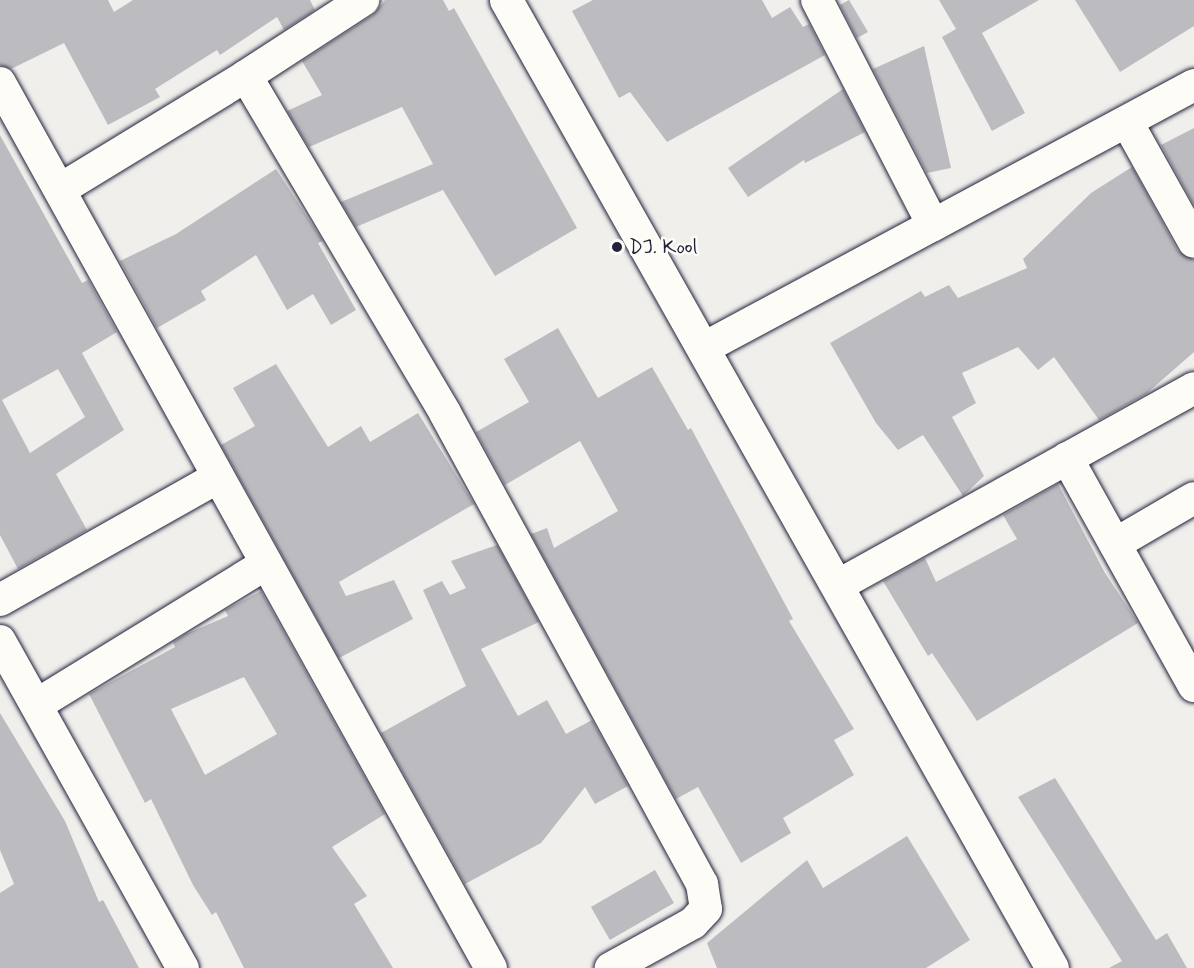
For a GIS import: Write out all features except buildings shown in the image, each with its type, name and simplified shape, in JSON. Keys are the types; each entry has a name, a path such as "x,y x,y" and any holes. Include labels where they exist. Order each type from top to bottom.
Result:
{"street":[{"path":"61,189 246,76 363,0"},
{"path":"506,0 1052,968"},
{"path":"823,2 933,225"},
{"path":"246,76 445,413 702,884 706,909 693,923 611,968"},
{"path":"0,83 61,189 491,968"},
{"path":"704,348 1194,85"},
{"path":"1127,122 1194,242"},
{"path":"837,586 1194,388"},
{"path":"1067,458 1194,686"},
{"path":"0,600 218,477"},
{"path":"1115,544 1194,498"},
{"path":"38,704 266,564"},
{"path":"0,641 38,704 183,968"}],"place":[{"name":"DJ. Kool","path":"617,247"}]}
